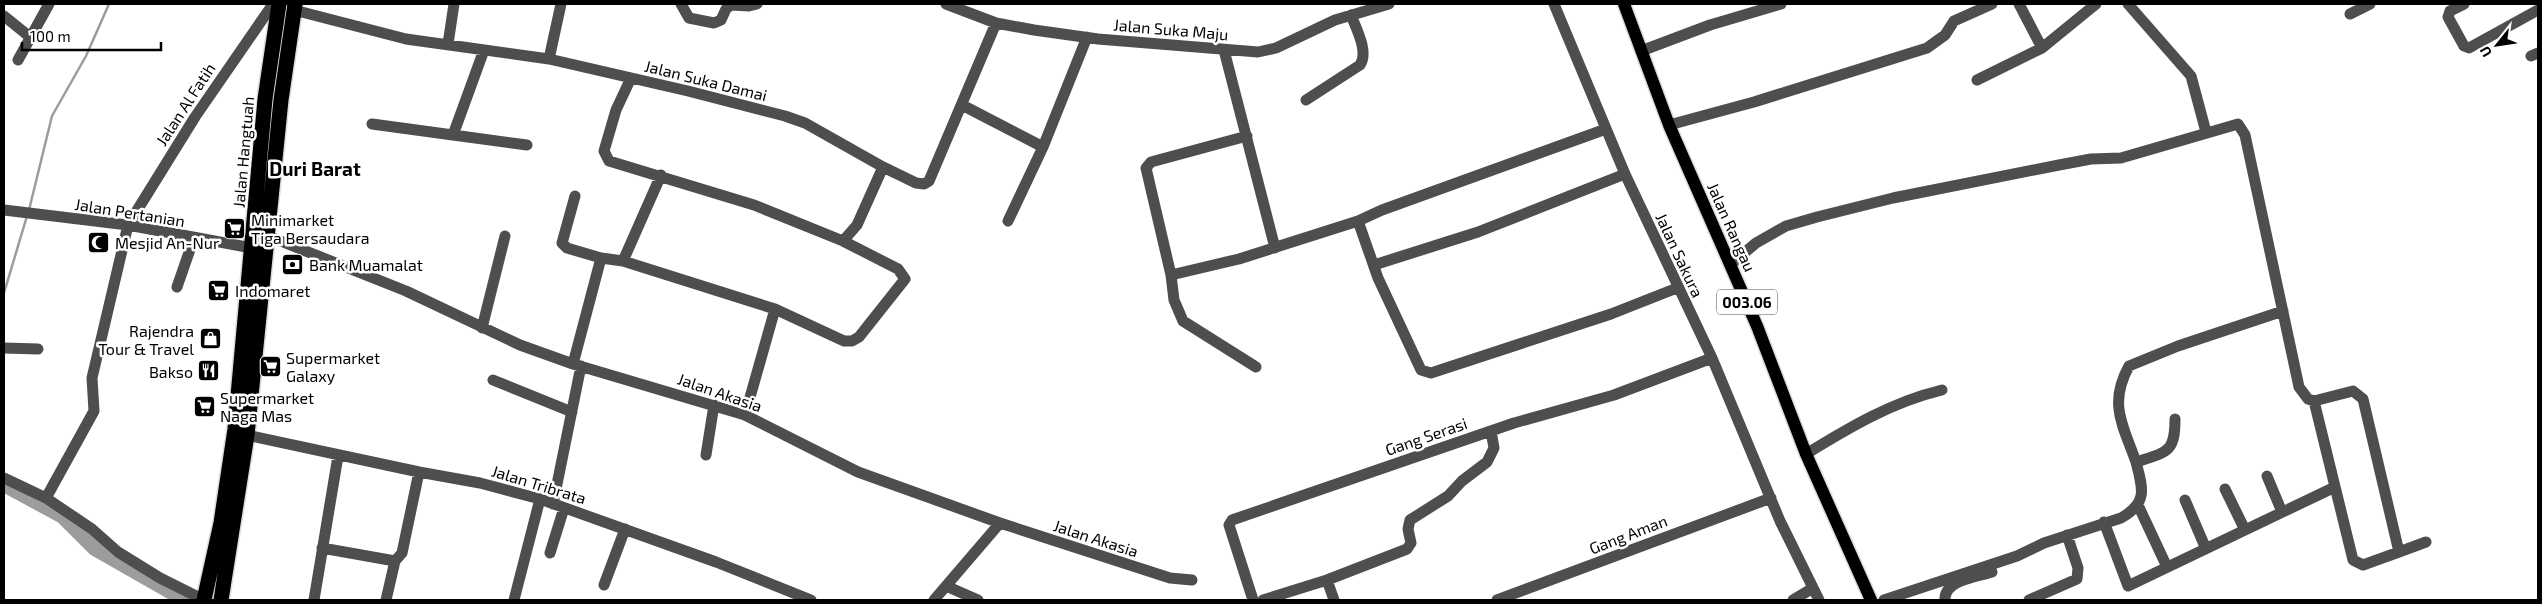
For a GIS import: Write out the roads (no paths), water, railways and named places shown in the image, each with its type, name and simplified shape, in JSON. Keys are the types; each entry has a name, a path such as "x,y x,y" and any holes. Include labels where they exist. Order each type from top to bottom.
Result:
{"highway":[{"name":"Jalan Hangtuah","path":"204,600 221,523 235,429 265,99 279,4"},
{"name":"Jalan Hangtuah","path":"221,600 247,435 281,100 294,7"}],"main road":[{"name":"Jalan Rangau","path":"1624,4 1669,125 1731,264 1806,454 1870,600"}],"street":[{"path":"18,60 49,4"},
{"name":"Jalan Al Fatih","path":"46,498 94,411 92,378 128,225 194,117 273,4"},
{"path":"448,44 454,4"},
{"path":"550,59 561,4"},
{"path":"681,4 689,18 714,23 721,20 726,9 731,5 750,6 757,4"},
{"name":"Jalan Suka Maju","path":"946,4 996,23 1087,37 1224,50 1267,51 1351,14 1389,4"},
{"name":"Jalan Sakura","path":"1554,4 1624,174 1712,358 1771,498 1819,600"},
{"path":"1641,51 1710,26 1781,4"},
{"path":"1669,125 1754,102 1927,48 1945,35 1954,21 1992,4"},
{"path":"2018,4 2042,48"},
{"path":"1977,80 2042,48 2096,4"},
{"path":"2128,4 2191,76 2206,132"},
{"path":"2350,14 2370,4"},
{"path":"2464,4 2450,11 2448,18 2466,48 2538,10"},
{"name":"Jalan Suka Damai","path":"294,7 406,39 550,59 688,90 785,116 805,123 916,183 928,182 996,23"},
{"path":"1306,100 1360,65 1363,61 1363,51 1351,14"},
{"path":"4,16 30,37"},
{"path":"1008,221 1043,147 1087,37"},
{"path":"453,135 484,50"},
{"path":"1224,50 1275,248"},
{"path":"575,196 562,243 567,248 601,258 623,261 775,310 844,341 852,341 859,337 905,279 898,269 843,241 754,205 609,160 604,154 616,110 631,78"},
{"path":"962,105 1043,147"},
{"path":"372,124 527,145"},
{"path":"1731,264 1756,243 1794,224 1893,198 2067,163 2121,158 2231,124 2238,124 2242,127 2299,387 2308,399 2314,401 2353,391 2363,399 2399,552"},
{"path":"1171,275 1275,248 1358,221 1382,210 1606,129"},
{"path":"1247,136 1167,157 1147,165 1171,275 1174,300 1183,320 1256,367"},
{"path":"843,241 857,225 882,166"},
{"path":"1374,265 1478,232 1624,174"},
{"path":"623,261 661,175"},
{"name":"Jalan Pertanian","path":"4,210 128,225 252,248"},
{"path":"1358,221 1394,314 1422,370 1426,373 1431,373 1611,314 1677,288"},
{"name":"Jalan Akasia","path":"268,236 406,291 482,328 577,365 745,415 858,472 1000,523 1170,578 1192,580"},
{"path":"482,328 505,236"},
{"path":"177,287 194,238"},
{"path":"550,553 559,506 577,365 601,258"},
{"path":"745,415 775,310"},
{"path":"1884,600 2017,556 2044,542 2121,518 2138,505 2143,494 2136,462 2117,405 2119,389 2129,366 2178,346 2283,311"},
{"path":"4,348 38,349"},
{"name":"Gang Serasi","path":"1253,600 1229,525 1232,520 1492,431 1614,395 1712,358"},
{"path":"493,380 572,412"},
{"path":"1806,454 1871,415 1913,397 1942,390"},
{"path":"2314,401 2355,563 2363,565 2426,542"},
{"path":"706,455 714,405"},
{"path":"2136,462 2170,447 2175,441 2175,419"},
{"path":"1263,600 1328,580 1407,549 1411,543 1408,529 1410,520 1448,496 1462,481 1487,462 1494,448 1492,431"},
{"name":"Jalan Tribrata","path":"247,435 338,456 480,483 540,499 716,562 811,600"},
{"path":"314,600 338,456"},
{"path":"386,600 395,561 402,553 418,472"},
{"path":"2267,476 2282,512"},
{"path":"4,478 46,498 92,530 118,552 160,578 204,600"},
{"path":"2104,522 2128,586 2335,486"},
{"path":"2225,489 2245,530"},
{"name":"Gang Aman","path":"1498,600 1771,498"},
{"path":"514,600 540,499"},
{"path":"2185,500 2206,549"},
{"path":"2138,505 2168,567"},
{"path":"934,600 1000,523"},
{"path":"604,585 625,529"},
{"path":"2029,600 2078,579 2078,568 2066,535"},
{"path":"322,548 395,561"},
{"path":"1945,600 1946,592 1950,587 1992,572"},
{"path":"1328,580 1334,600"},
{"path":"946,586 978,600"},
{"path":"1793,600 1813,588"}],"waterway":[{"path":"29,210 52,116 86,56 109,4"},
{"path":"4,293 27,216"},
{"path":"4,484 63,516 95,548 186,600"}],"place":[{"name":"Minimarket Tiga Bersaudara","path":"235,228"},
{"name":"Mesjid An-Nur","path":"99,242"},
{"name":"Bank Muamalat","path":"293,264"},
{"name":"Indomaret","path":"219,290"},
{"name":"Rajendra Tour & Travel","path":"210,339"},
{"name":"Supermarket Galaxy","path":"270,366"},
{"name":"Bakso","path":"209,371"},
{"name":"Supermarket Naga Mas","path":"204,406"}],"district":[{"name":"Duri Barat","path":"315,168"}]}
